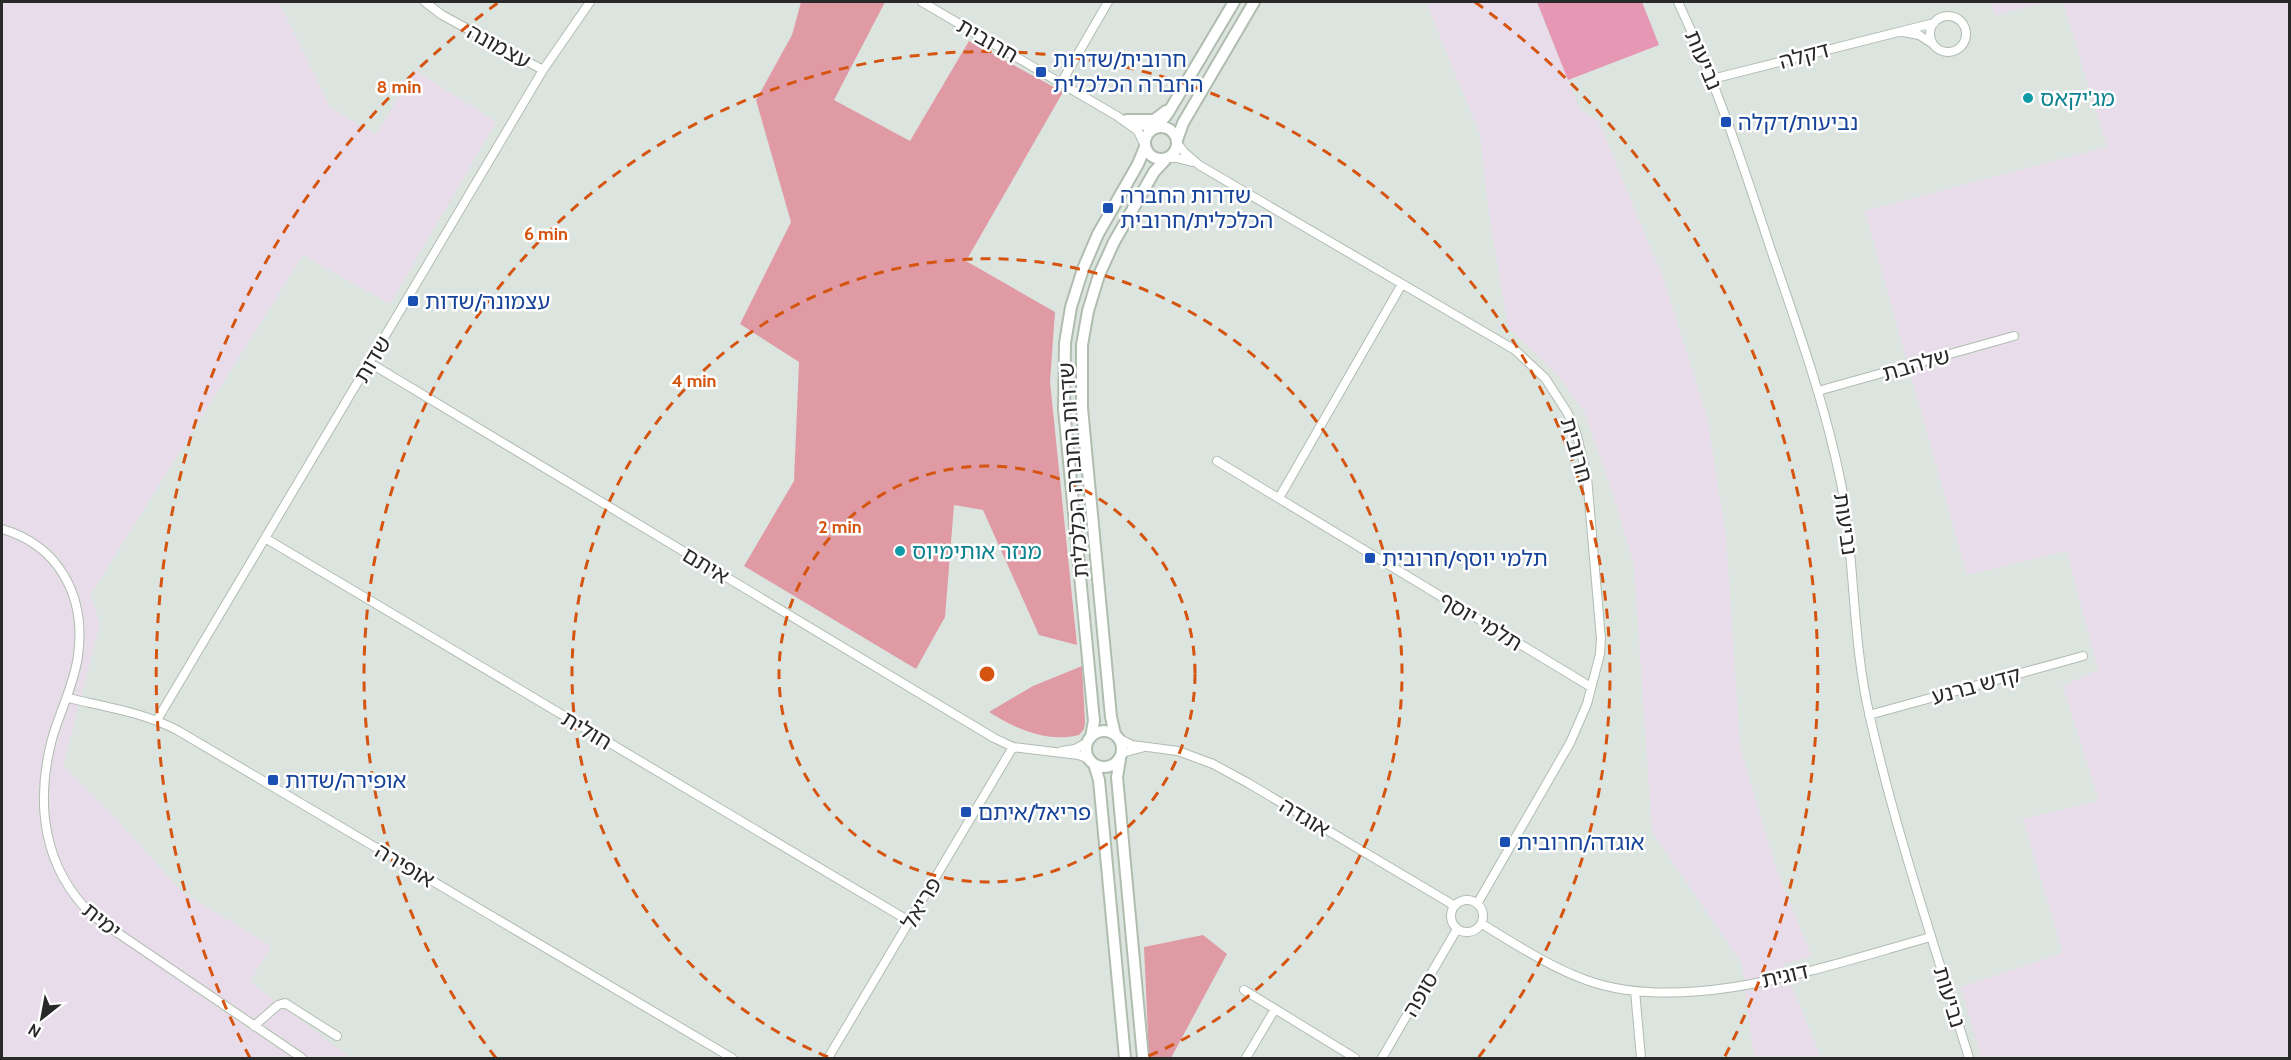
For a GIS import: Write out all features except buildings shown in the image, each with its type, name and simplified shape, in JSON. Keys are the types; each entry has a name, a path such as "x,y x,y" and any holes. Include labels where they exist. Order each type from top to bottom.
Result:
{"main road":[{"path":"1234,2 1175,102 1155,128 1146,135 1144,146 1150,156 1166,159 1175,152 1183,123 1254,2"},
{"path":"1122,118 1154,120 1175,102"},
{"path":"1155,128 1171,131 1177,141"},
{"name":"שדרות החברה הכלכלית","path":"1089,739 1094,721 1064,410 1065,343 1071,307 1083,268 1098,234 1138,164 1144,146"},
{"name":"שדרות החברה הכלכלית","path":"1117,736 1111,717 1082,408 1082,345 1088,311 1106,259 1154,172 1166,159"},
{"path":"1125,1059 1100,780 1086,747 1089,739 1105,731 1117,736 1121,756 1117,777 1143,1059"},
{"path":"1092,761 1105,767 1116,764 1121,756"}],"street":[{"name":"עצמונה","path":"425,2 442,15 543,70"},
{"name":"שדות","path":"157,720 543,70 590,2"},
{"name":"חרובית","path":"922,2 1122,118 1138,131 1144,146"},
{"path":"1061,83 1107,2"},
{"name":"נביעות","path":"1678,2 1713,79 1818,391 1846,512 1860,661 1869,715 1904,847 1969,1059"},
{"path":"1944,17 1955,18 1964,26 1965,38 1959,48 1954,51 1942,51 1933,44 1930,33 1934,22 1944,17"},
{"name":"דקלה","path":"1713,79 1934,22"},
{"name":"דקלה","path":"1896,31 1919,35 1933,44"},
{"name":"חרובית","path":"1122,118 1155,128"},
{"name":"חרובית","path":"1177,141 1199,165"},
{"name":"חרובית","path":"1166,159 1178,158 1199,165 1515,350 1545,378 1567,412 1576,432 1587,477 1600,616 1600,654 1592,687 1570,743 1477,904"},
{"path":"1279,498 1402,284"},
{"name":"שלהבת","path":"1818,391 2014,336"},
{"name":"איתם","path":"369,363 994,738 1013,747 1079,755 1092,761"},
{"name":"תלמי יוסף","path":"1218,461 1592,687"},
{"name":"ימית","path":"2,529 33,542 49,554 63,572 74,597 79,620 79,648 68,698 52,740 45,804 48,840 64,880 77,900 93,915 302,1059"},
{"name":"חולית","path":"265,538 909,921"},
{"name":"קדש ברנע","path":"1869,715 2083,656"},
{"name":"אופירה","path":"68,698 135,712 157,720 732,1059"},
{"name":"אוגדה","path":"1117,736 1146,747 1178,751 1213,764 1455,906"},
{"name":"איתם","path":"1048,752 1075,748 1089,739"},
{"name":"פריאל","path":"828,1059 1013,747"},
{"name":"אוגדה","path":"1121,756 1146,747"},
{"path":"1468,900 1477,904 1483,913 1482,924 1471,932 1457,929 1451,916 1455,906 1468,900"},
{"path":"1482,924 1548,963 1586,980 1617,989 1635,991 1641,1059"},
{"name":"סופה","path":"1382,1059 1457,929"},
{"name":"דוגית","path":"1635,991 1685,992 1729,987 1796,973 1932,937"},
{"path":"1244,990 1354,1059"},
{"path":"254,1026 278,1005 285,1003 337,1036"},
{"path":"1246,1059 1275,1009"}],"shaded area":[{"path":"279,2 1426,2 1480,134 1489,213 1508,327 1560,377 1585,413 1617,507 1634,565 1652,831 1742,964 1754,1058 351,1058 250,982 271,946 182,892 117,820 63,766 100,624 90,595 303,255 390,304 496,122 415,70 376,135 330,107"},
{"path":"801,2 885,2 834,100 910,141 969,41 1063,92 966,261 1055,312 1050,382 1077,645 1039,635 983,510 954,505 945,617 916,669 744,566 794,481 799,362 740,324 791,222 756,100 792,35"},
{"path":"1536,2 1991,2 1995,15 2047,2 2063,2 2107,147 1865,211 1967,575 2067,551 2098,670 2063,686 2099,801 2023,819 2063,953 1961,987 1981,1058 1821,1058 1783,964 1812,957 1776,868 1740,747 1726,536 1707,417 1663,278 1598,120 1580,110"},
{"path":"1537,2 1642,2 1659,45 1568,80"},
{"path":"1082,666 1085,723 1079,735 1043,736 1021,729 989,712 1033,686"},
{"path":"1203,935 1227,954 1171,1058 1149,1058 1144,947"}],"place":[{"name":"חרובית/שדרות החברה הכלכלית","path":"1041,72"},
{"name":"מג'יקאס","path":"2028,98"},
{"name":"נביעות/דקלה","path":"1726,122"},
{"name":"שדרות החברה הכלכלית/חרובית","path":"1108,208"},
{"name":"עצמונה/שדות","path":"413,301"},
{"name":"מנזר אותימיוס","path":"900,551"},
{"name":"תלמי יוסף/חרובית","path":"1370,558"},
{"name":"אופירה/שדות","path":"273,780"},
{"name":"פריאל/איתם","path":"966,812"},
{"name":"אוגדה/חרובית","path":"1505,842"}]}
